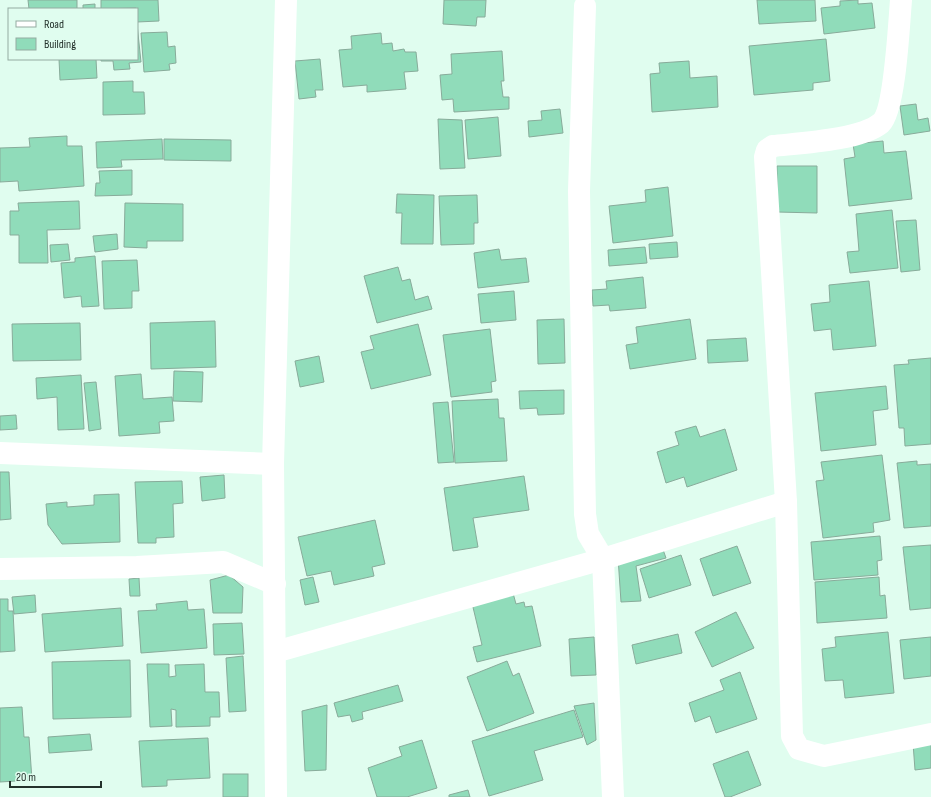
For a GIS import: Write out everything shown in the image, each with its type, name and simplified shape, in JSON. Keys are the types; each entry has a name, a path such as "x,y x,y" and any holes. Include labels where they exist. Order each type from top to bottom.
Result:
{"street":[{"path":"276,797 274,464 286,0"},
{"path":"901,0 891,103 882,122 871,130 836,139 773,146 767,150 766,157 786,502 792,736 799,749 824,756 931,734"},
{"path":"585,6 579,191 585,514 588,534 603,559 613,797"},
{"path":"0,453 274,464"},
{"path":"275,652 603,559 786,502"},
{"path":"0,569 137,567 223,562 275,584"}],"building":[{"path":"28,0 77,0 77,8 29,8"},
{"path":"101,0 158,0 159,21 138,22 138,8 101,8"},
{"path":"444,0 486,0 485,17 477,17 476,26 443,24"},
{"path":"757,0 815,0 816,21 759,24"},
{"path":"858,0 858,4 872,3 875,28 824,34 821,8 840,6 840,1"},
{"path":"95,4 95,8 83,8 83,5"},
{"path":"167,32 168,47 175,46 176,63 169,64 170,70 144,72 141,33"},
{"path":"381,33 382,44 392,43 393,51 404,49 405,52 416,52 418,71 404,72 406,89 367,92 367,85 343,87 339,50 352,49 351,36"},
{"path":"138,34 141,62 129,63 130,69 114,70 113,61 101,61 138,60"},
{"path":"826,39 830,81 813,83 813,90 754,95 749,46"},
{"path":"502,51 504,81 501,81 503,97 509,97 509,109 454,112 453,99 442,100 440,75 452,74 451,54"},
{"path":"320,59 323,90 315,90 316,97 299,99 295,61"},
{"path":"59,60 96,60 97,78 60,80"},
{"path":"689,61 690,78 717,76 718,107 652,112 650,74 660,73 659,63"},
{"path":"133,81 133,92 144,92 145,114 103,115 103,82"},
{"path":"916,104 918,120 928,118 930,131 904,135 900,106"},
{"path":"560,109 563,133 529,137 528,121 542,120 541,111"},
{"path":"498,117 501,156 468,159 465,120"},
{"path":"438,119 462,120 465,168 440,169"},
{"path":"67,136 67,146 82,146 84,186 19,191 18,181 0,182 0,148 30,147 29,138"},
{"path":"162,139 163,159 121,160 122,167 97,168 96,142"},
{"path":"164,139 231,140 231,161 164,160"},
{"path":"883,141 884,153 906,151 912,199 849,206 844,159 855,157 853,144"},
{"path":"777,166 817,166 817,213 777,212"},
{"path":"132,170 132,195 95,196 96,183 100,183 99,171"},
{"path":"668,187 673,236 613,243 609,206 646,202 645,190"},
{"path":"397,194 434,195 433,244 401,244 402,213 396,213"},
{"path":"477,195 478,223 474,223 474,244 441,245 439,196"},
{"path":"79,201 80,229 47,230 48,263 19,263 19,235 10,235 10,211 19,211 18,203"},
{"path":"125,203 183,204 183,241 147,241 147,248 124,247"},
{"path":"892,210 898,268 850,273 847,252 859,251 856,214"},
{"path":"916,220 920,270 901,272 896,221"},
{"path":"117,234 118,249 95,252 93,236"},
{"path":"677,242 678,257 650,259 649,244"},
{"path":"68,244 70,260 51,262 50,245"},
{"path":"645,247 647,263 609,266 608,250"},
{"path":"499,249 501,260 526,258 529,282 478,288 474,253"},
{"path":"95,256 99,306 82,307 81,296 64,298 61,263 75,262 75,258"},
{"path":"137,260 139,291 132,291 132,308 104,309 102,261"},
{"path":"398,267 402,281 410,279 415,300 428,296 432,309 377,323 364,276"},
{"path":"643,277 646,308 610,311 609,305 593,306 592,290 607,289 606,281"},
{"path":"869,281 876,346 833,350 831,329 814,331 811,304 830,302 829,285"},
{"path":"514,291 516,320 481,323 478,294"},
{"path":"564,319 565,363 538,364 537,320"},
{"path":"690,319 696,359 630,369 626,345 638,343 636,327"},
{"path":"215,321 216,367 151,369 150,323"},
{"path":"80,323 81,360 13,361 12,324"},
{"path":"418,324 431,375 371,389 361,352 374,349 370,336"},
{"path":"490,329 496,381 491,382 492,392 451,397 443,335"},
{"path":"746,338 748,361 708,363 707,340"},
{"path":"319,356 324,382 300,387 295,361"},
{"path":"931,358 931,444 905,446 904,428 899,428 894,365 909,364 908,360"},
{"path":"174,371 203,372 202,402 173,401"},
{"path":"141,374 143,399 172,397 174,421 159,422 160,433 119,436 115,376"},
{"path":"81,375 84,429 58,430 57,397 37,399 36,378"},
{"path":"96,382 101,429 89,431 84,383"},
{"path":"886,386 888,409 873,411 876,445 821,451 815,393"},
{"path":"564,390 564,414 538,415 537,408 520,409 519,391"},
{"path":"498,399 499,418 504,418 507,461 455,463 452,401"},
{"path":"448,402 454,462 438,463 433,403"},
{"path":"16,415 17,429 0,430 0,416"},
{"path":"696,426 700,437 725,429 737,470 687,487 684,477 666,483 657,452 679,445 675,432"},
{"path":"882,455 890,520 873,523 874,532 823,538 816,481 824,480 821,462"},
{"path":"917,461 917,465 931,464 931,526 904,528 897,463"},
{"path":"0,472 9,472 11,519 0,520"},
{"path":"224,475 225,498 202,501 200,477"},
{"path":"524,476 529,510 473,518 478,547 453,551 444,488"},
{"path":"182,481 183,503 173,504 174,537 156,538 156,543 138,543 135,482"},
{"path":"119,494 120,542 62,544 48,525 46,504 67,502 67,507 94,505 94,495"},
{"path":"375,520 385,564 372,567 374,576 334,585 331,571 307,576 298,537"},
{"path":"880,536 882,560 877,561 878,575 814,580 811,542"},
{"path":"661,544 666,558 636,566 641,601 621,602 618,557"},
{"path":"931,545 931,608 910,610 903,547"},
{"path":"737,546 751,583 713,596 700,559"},
{"path":"681,555 691,585 649,598 640,569"},
{"path":"229,575 243,587 242,613 213,613 210,580"},
{"path":"313,577 319,602 305,605 300,580"},
{"path":"879,577 880,596 885,595 887,618 817,623 815,582"},
{"path":"139,578 140,596 130,596 129,579"},
{"path":"513,593 516,604 524,602 525,607 532,606 541,646 477,662 473,647 482,645 472,603"},
{"path":"35,595 36,612 14,614 12,597"},
{"path":"0,599 8,599 8,611 13,611 15,651 0,652"},
{"path":"187,601 188,610 204,609 207,648 141,653 138,611 157,610 156,604"},
{"path":"121,608 123,646 45,652 42,614"},
{"path":"736,612 754,648 712,667 695,632"},
{"path":"242,623 244,654 214,655 213,624"},
{"path":"888,632 894,693 845,698 843,680 825,681 822,649 836,647 835,637"},
{"path":"678,634 682,653 636,664 632,645"},
{"path":"594,637 596,675 571,676 569,639"},
{"path":"931,637 931,676 904,679 900,640"},
{"path":"243,656 246,711 229,712 226,658"},
{"path":"130,660 131,717 53,719 52,662"},
{"path":"507,661 513,676 519,673 534,713 487,731 467,677"},
{"path":"147,664 169,664 169,677 176,676 175,665 204,664 205,692 219,692 220,717 210,717 210,726 176,727 176,710 171,709 172,726 150,727"},
{"path":"740,672 757,719 716,733 710,716 695,722 689,703 724,690 720,680"},
{"path":"398,685 403,701 362,712 363,719 352,722 350,715 338,717 334,703"},
{"path":"594,703 596,740 587,745 574,706"},
{"path":"327,705 326,770 305,771 302,711"},
{"path":"22,707 24,737 29,737 32,780 0,782 0,708"},
{"path":"574,710 583,737 534,751 543,780 489,796 472,741"},
{"path":"90,734 92,750 49,753 48,737"},
{"path":"208,738 210,778 167,780 167,786 142,787 139,741"},
{"path":"422,740 437,788 407,797 377,797 368,768 402,756 399,747"},
{"path":"931,741 931,768 915,770 913,743"},
{"path":"748,751 761,785 730,797 725,797 713,764"},
{"path":"223,774 248,774 248,797 223,797"},
{"path":"468,790 470,797 449,797 449,795"}]}
